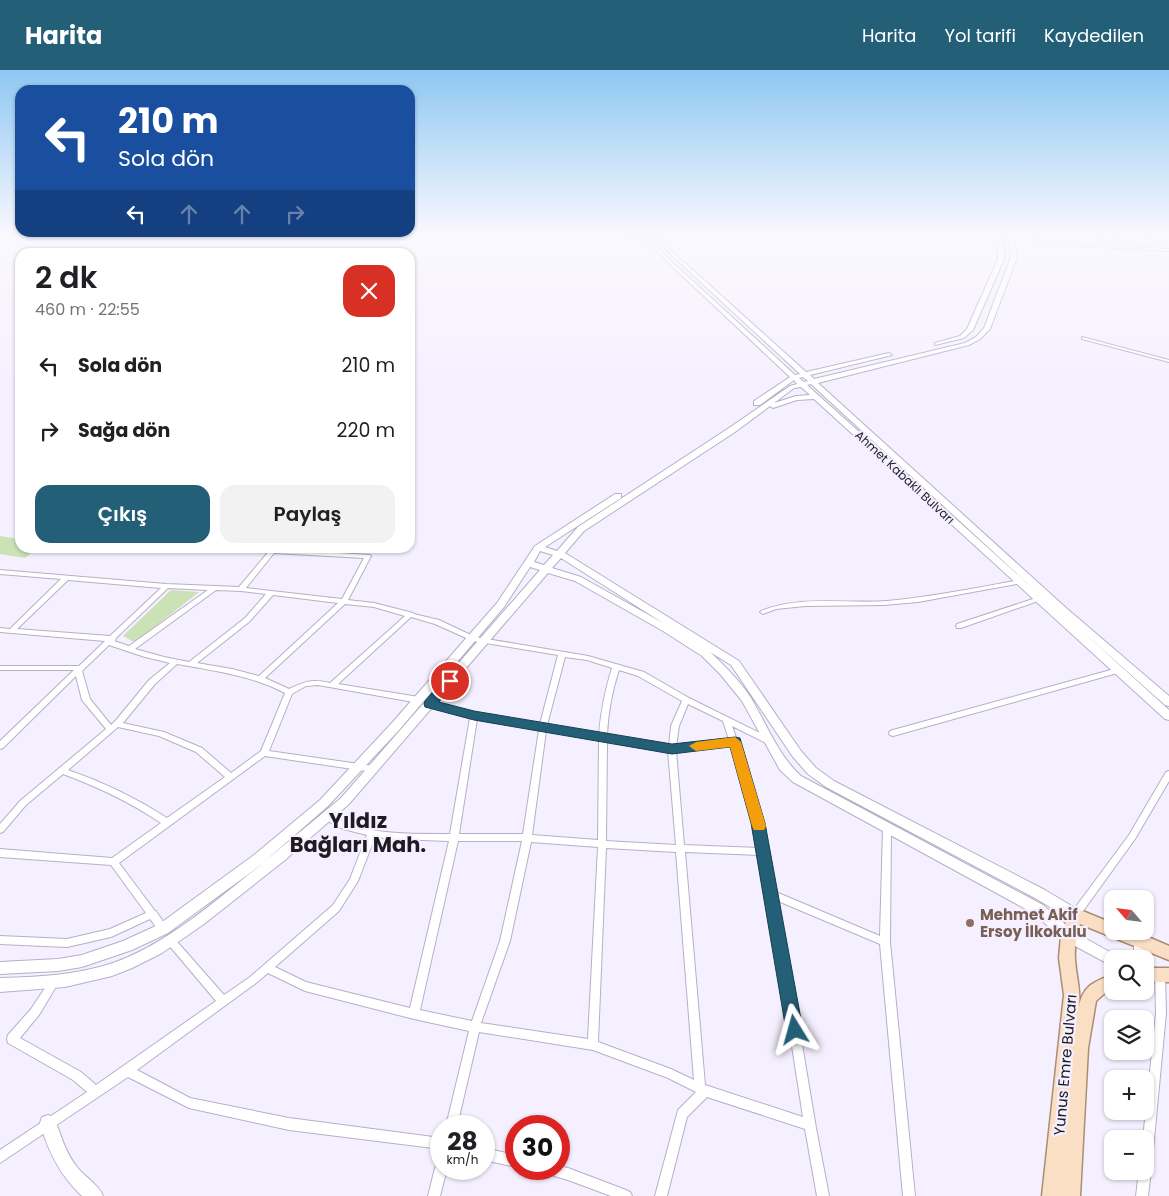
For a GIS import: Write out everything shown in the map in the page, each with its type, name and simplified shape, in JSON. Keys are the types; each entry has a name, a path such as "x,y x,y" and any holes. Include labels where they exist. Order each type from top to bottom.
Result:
{"main road":[{"path":"1076,915 1104,927"},
{"name":"Yunus Emre Bulvarı","path":"1052,1196 1072,995 1067,958 1069,936 1076,915"},
{"path":"1136,940 1169,953"},
{"name":"Yunus Emre Bulvarı","path":"1070,1196 1080,1048 1089,997 1104,986"}],"street":[{"name":"Ahmet Kabaklı Bulvarı","path":"704,289 803,379 1169,702"},
{"path":"0,985 54,982 102,973 127,964 170,940 208,914 328,817 373,769 473,639 502,605 538,548 803,379 962,337 970,330 988,289"},
{"path":"0,968 58,965 82,961 127,946 163,929 284,839 324,803 485,642 581,529 751,416 803,379 967,344 978,338 986,329 1002,289"},
{"path":"1084,338 1169,361"},
{"name":"Ahmet Kabaklı Bulvarı","path":"803,379 817,397 1169,716"},
{"path":"751,416 796,398 817,397"},
{"path":"538,548 560,554 735,663 797,754 812,770 830,784 1040,894 1076,915 1132,837 1169,774"},
{"path":"241,589 270,553"},
{"path":"261,678 344,601 368,556 310,553"},
{"path":"528,563 549,568 602,591 706,654 746,699 784,767 796,779 1038,909 1069,936 1104,956"},
{"path":"0,572 166,586 241,589 344,601 411,614 437,622 473,639 562,654 616,666 641,674 686,700 770,741"},
{"path":"12,630 66,578"},
{"path":"763,612 791,606 883,603 928,599 1020,582"},
{"path":"0,746 78,668 111,641 166,586"},
{"path":"130,649 213,589"},
{"path":"192,663 240,626 271,593"},
{"path":"958,626 1039,599"},
{"path":"331,686 411,614"},
{"path":"0,630 111,641 130,649 175,662 192,663 261,678 289,692"},
{"path":"454,1115 475,1027 505,941 527,838 543,726 562,654"},
{"path":"0,830 23,803 113,727 152,682 175,662"},
{"path":"593,1045 602,844 602,738 611,680 616,666"},
{"path":"0,668 78,668"},
{"path":"78,668 86,700 113,727 161,734 199,750 231,777"},
{"path":"894,733 1118,670"},
{"path":"0,853 113,862 264,752 289,692 305,684 318,682 331,686 424,702 474,716 672,749 735,742"},
{"path":"661,1196 682,1114 702,1090 672,749 675,726 686,700"},
{"path":"414,1014 454,838 474,716"},
{"path":"726,720 735,742 758,823 764,852 808,1124 823,1196"},
{"path":"264,752 373,769"},
{"path":"63,771 98,783 135,801 166,822"},
{"path":"328,817 344,827 372,834 454,838 527,838 680,849 764,852"},
{"path":"887,829 885,942 910,1196"},
{"path":"0,1157 127,1071 223,1002 336,908 354,881 372,834"},
{"path":"113,862 163,929"},
{"path":"772,894 885,942"},
{"path":"0,940 67,943 111,933 152,914"},
{"path":"170,940 223,1002"},
{"path":"1141,942 1141,950"},
{"path":"266,968 305,986 414,1014 475,1027 593,1045 671,1074 702,1090 808,1124"},
{"path":"1150,1130 1165,1015 1158,974"},
{"path":"54,982 35,1012 12,1039 77,1076 96,1092"},
{"path":"127,1071 190,1102 289,1124 430,1143"},
{"path":"48,1123 58,1156 66,1169 95,1196"},
{"path":"570,1175 626,1196"},
{"path":"434,1196 438,1180"},
{"path":"1142,1196 1144,1180"}],"green space":[{"path":"0,536 15,538 15,553 31,553 25,558 0,554"},
{"path":"171,590 199,592 137,641 132,641 123,636"}],"slow traffic":[{"path":"696,746 735,742 759,826"}],"place":[{"name":"Mehmet Akif Ersoy İlkokulu","path":"970,923"}],"district":[{"name":"Yıldız Bağları Mah.","path":"358,832"}],"route":[{"path":"450,681 430,704 474,716 672,749 735,742 758,823 795,1030"}]}
